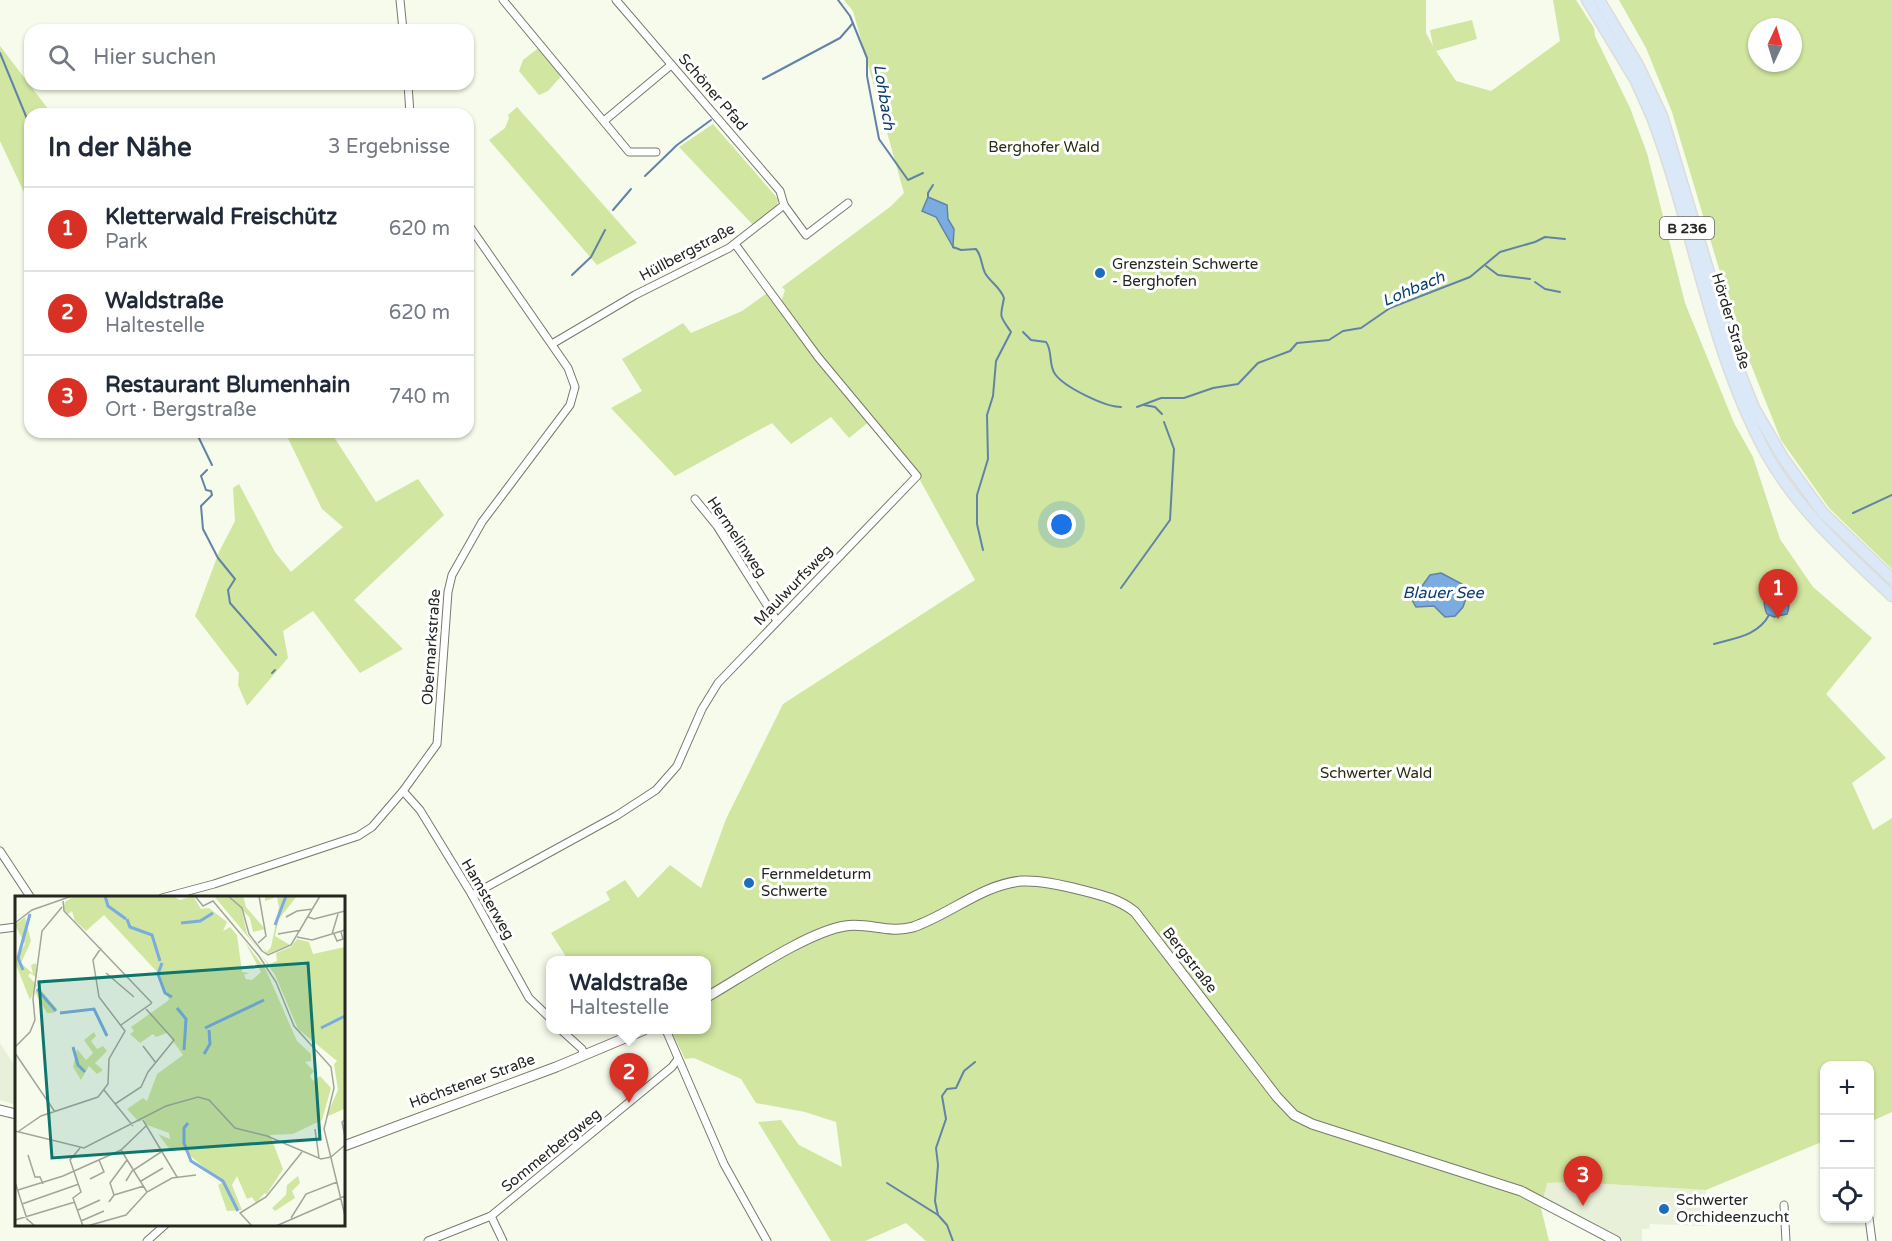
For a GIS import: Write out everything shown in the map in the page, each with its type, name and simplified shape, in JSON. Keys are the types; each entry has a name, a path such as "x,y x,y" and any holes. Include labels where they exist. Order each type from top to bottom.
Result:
{"main road":[{"name":"B 236","path":"1587,0 1604,18"},
{"name":"B 236","path":"1599,0 1604,18"},
{"name":"Hörder Straße","path":"1604,18 1638,65 1665,124 1736,363 1754,408 1783,458 1823,513 1892,579"},
{"name":"Hörder Straße","path":"1604,18 1652,117 1740,400 1766,454 1810,515 1892,596"},
{"name":"Bergstraße","path":"711,996 803,942 839,927 857,925 892,930 913,927 1016,882 1041,882 1102,895 1120,901 1135,912 1277,1097 1294,1115 1312,1124 1521,1191 1616,1241"},
{"name":"Höchstener Straße","path":"345,1146 584,1056 633,1034"},
{"path":"0,1110 15,1114"}],"street":[{"path":"400,0 402,24"},
{"path":"504,0 631,154 656,152"},
{"name":"Schöner Pfad","path":"616,0 780,191 784,205"},
{"path":"604,121 671,64"},
{"path":"408,90 410,108"},
{"path":"784,205 806,235 848,203"},
{"name":"Hüllbergstraße","path":"552,344 636,295 735,244 784,205"},
{"name":"Obermarkstraße","path":"166,896 214,884 358,836 372,827 403,791 437,744 448,592 452,574 482,522 573,399 576,387 574,379 552,344 474,233"},
{"name":"Maulwurfsweg","path":"472,895 615,816 663,784 677,766 702,709 718,683 917,476 818,357 735,244"},
{"name":"Hermelinweg","path":"695,499 717,526 777,621"},
{"name":"Hamsterweg","path":"403,791 420,810 472,895 529,998 546,1014"},
{"path":"0,851 30,896"},
{"path":"0,929 15,927"},
{"path":"566,1034 582,1049 584,1056"},
{"path":"668,1034 724,1164 766,1241"},
{"name":"Sommerbergweg","path":"428,1241 490,1216 672,1067 678,1059"},
{"path":"1784,1205 1786,1241"},
{"path":"490,1216 503,1241"},
{"path":"1870,1223 1872,1241"},
{"path":"147,1241 164,1226"}],"shaded area":[{"path":"0,1043 15,1066 15,1105 0,1100"},
{"path":"1574,1182 1706,1190 1705,1226 1650,1224 1649,1229 1642,1229 1642,1241 1625,1241 1544,1197 1546,1183"}],"green space":[{"name":"Schwerter Wald","path":"844,0 1426,0 1426,33 1433,46 1430,30 1472,20 1477,39 1436,51 1456,81 1491,91 1560,41 1553,0 1576,0 1594,28 1595,36 1630,108 1647,153 1685,303 1734,423 1753,457 1780,539 1813,587 1872,638 1826,694 1886,758 1852,783 1873,830 1892,818 1892,1112 1874,1120 1874,1061 1820,1061 1820,1143 1706,1190 1574,1182 1547,1183 1541,1208 1549,1241 926,1241 906,1223 865,1241 831,1241 758,1122 781,1120 799,1145 842,1167 836,1122 805,1112 756,1103 741,1079 694,1058 685,1059 673,1034 711,1034 711,956 565,956 551,933 610,900 606,892 625,880 638,898 670,865 701,888 726,819 783,704 975,580 915,471 820,355 781,302 785,290 782,287 890,207 904,193 853,11"},
{"path":"1619,0 1892,0 1892,569 1829,508 1781,440 1738,332 1672,112 1646,48"},
{"path":"0,46 24,77 24,90 34,90 47,108 24,108 24,192 0,141"},
{"path":"537,49 544,52 563,74 548,91 539,95 519,71 523,60"},
{"path":"517,107 637,243 597,265 489,140 505,128 508,115"},
{"path":"713,124 778,199 777,206 754,226 679,147"},
{"path":"767,293 870,421 849,438 831,417 791,444 772,423 675,476 611,408 642,391 622,359 683,323 691,333 742,311"},
{"path":"288,438 335,438 376,502 418,479 444,515 354,600 403,649 360,673 313,611 283,631 288,658 247,706 238,685 239,673 195,616 219,552 235,521 233,488 239,484 275,552 291,572 343,527 322,509"}],"water":[{"path":"928,197 947,205 948,219 954,229 953,247 936,217 922,211"},
{"name":"Blauer See","path":"1441,573 1462,584 1467,595 1463,607 1455,616 1445,617 1434,606 1416,607 1412,600 1430,575"},
{"path":"1774,579 1784,591 1789,609 1787,614 1774,617 1767,614 1764,597 1767,580"}],"waterway":[{"name":"Lohbach","path":"838,0 850,16 867,58 867,76 879,139 908,180 923,173"},
{"path":"763,79 840,38 853,23"},
{"path":"0,53 24,111"},
{"path":"645,176 677,145 711,120"},
{"name":"Lohbach","path":"928,197 933,185"},
{"path":"613,210 631,189"},
{"path":"572,275 591,257 605,230"},
{"name":"Lohbach","path":"1137,407 1161,398 1184,398 1213,388 1238,384 1258,363 1290,351 1297,343 1329,340 1343,331 1361,328 1390,308 1470,277 1500,252 1545,237 1565,239"},
{"path":"953,247 961,250 976,249 985,273 1004,298 1002,316 1011,332 996,361 993,396 987,415 988,459 977,495 977,524 983,550"},
{"path":"1486,266 1498,275 1530,279"},
{"path":"1535,282 1545,289 1560,292"},
{"name":"Lohbach","path":"1023,332 1031,340 1046,342 1053,370 1067,385 1095,400 1121,407"},
{"path":"1144,405 1155,407 1162,414"},
{"path":"1121,588 1170,520 1174,449 1164,422"},
{"path":"199,438 212,465"},
{"path":"207,470 201,476 206,490 211,491 212,495 201,506 203,529 218,558 235,579 228,590 230,603 276,655"},
{"path":"1853,513 1892,495"},
{"path":"1714,644 1752,632 1759,628 1769,615"},
{"path":"272,673 275,670"},
{"path":"953,1241 947,1225 938,1215 935,1201 938,1165 936,1148 946,1119 942,1096 947,1089 956,1088 964,1071 975,1062"},
{"path":"887,1183 938,1215"}],"place":[{"name":"Grenzstein Schwerte - Berghofen","path":"1100,273"},
{"name":"Kletterwald Freischütz","path":"1778,619"},
{"name":"Fernmeldeturm Schwerte","path":"749,883"},
{"name":"Waldstraße","path":"629,1103"},
{"name":"Restaurant Blumenhain","path":"1583,1206"},
{"name":"Schwerter Orchideenzucht","path":"1664,1209"}],"park label":[{"name":"Berghofer Wald","path":"1044,147"}]}
